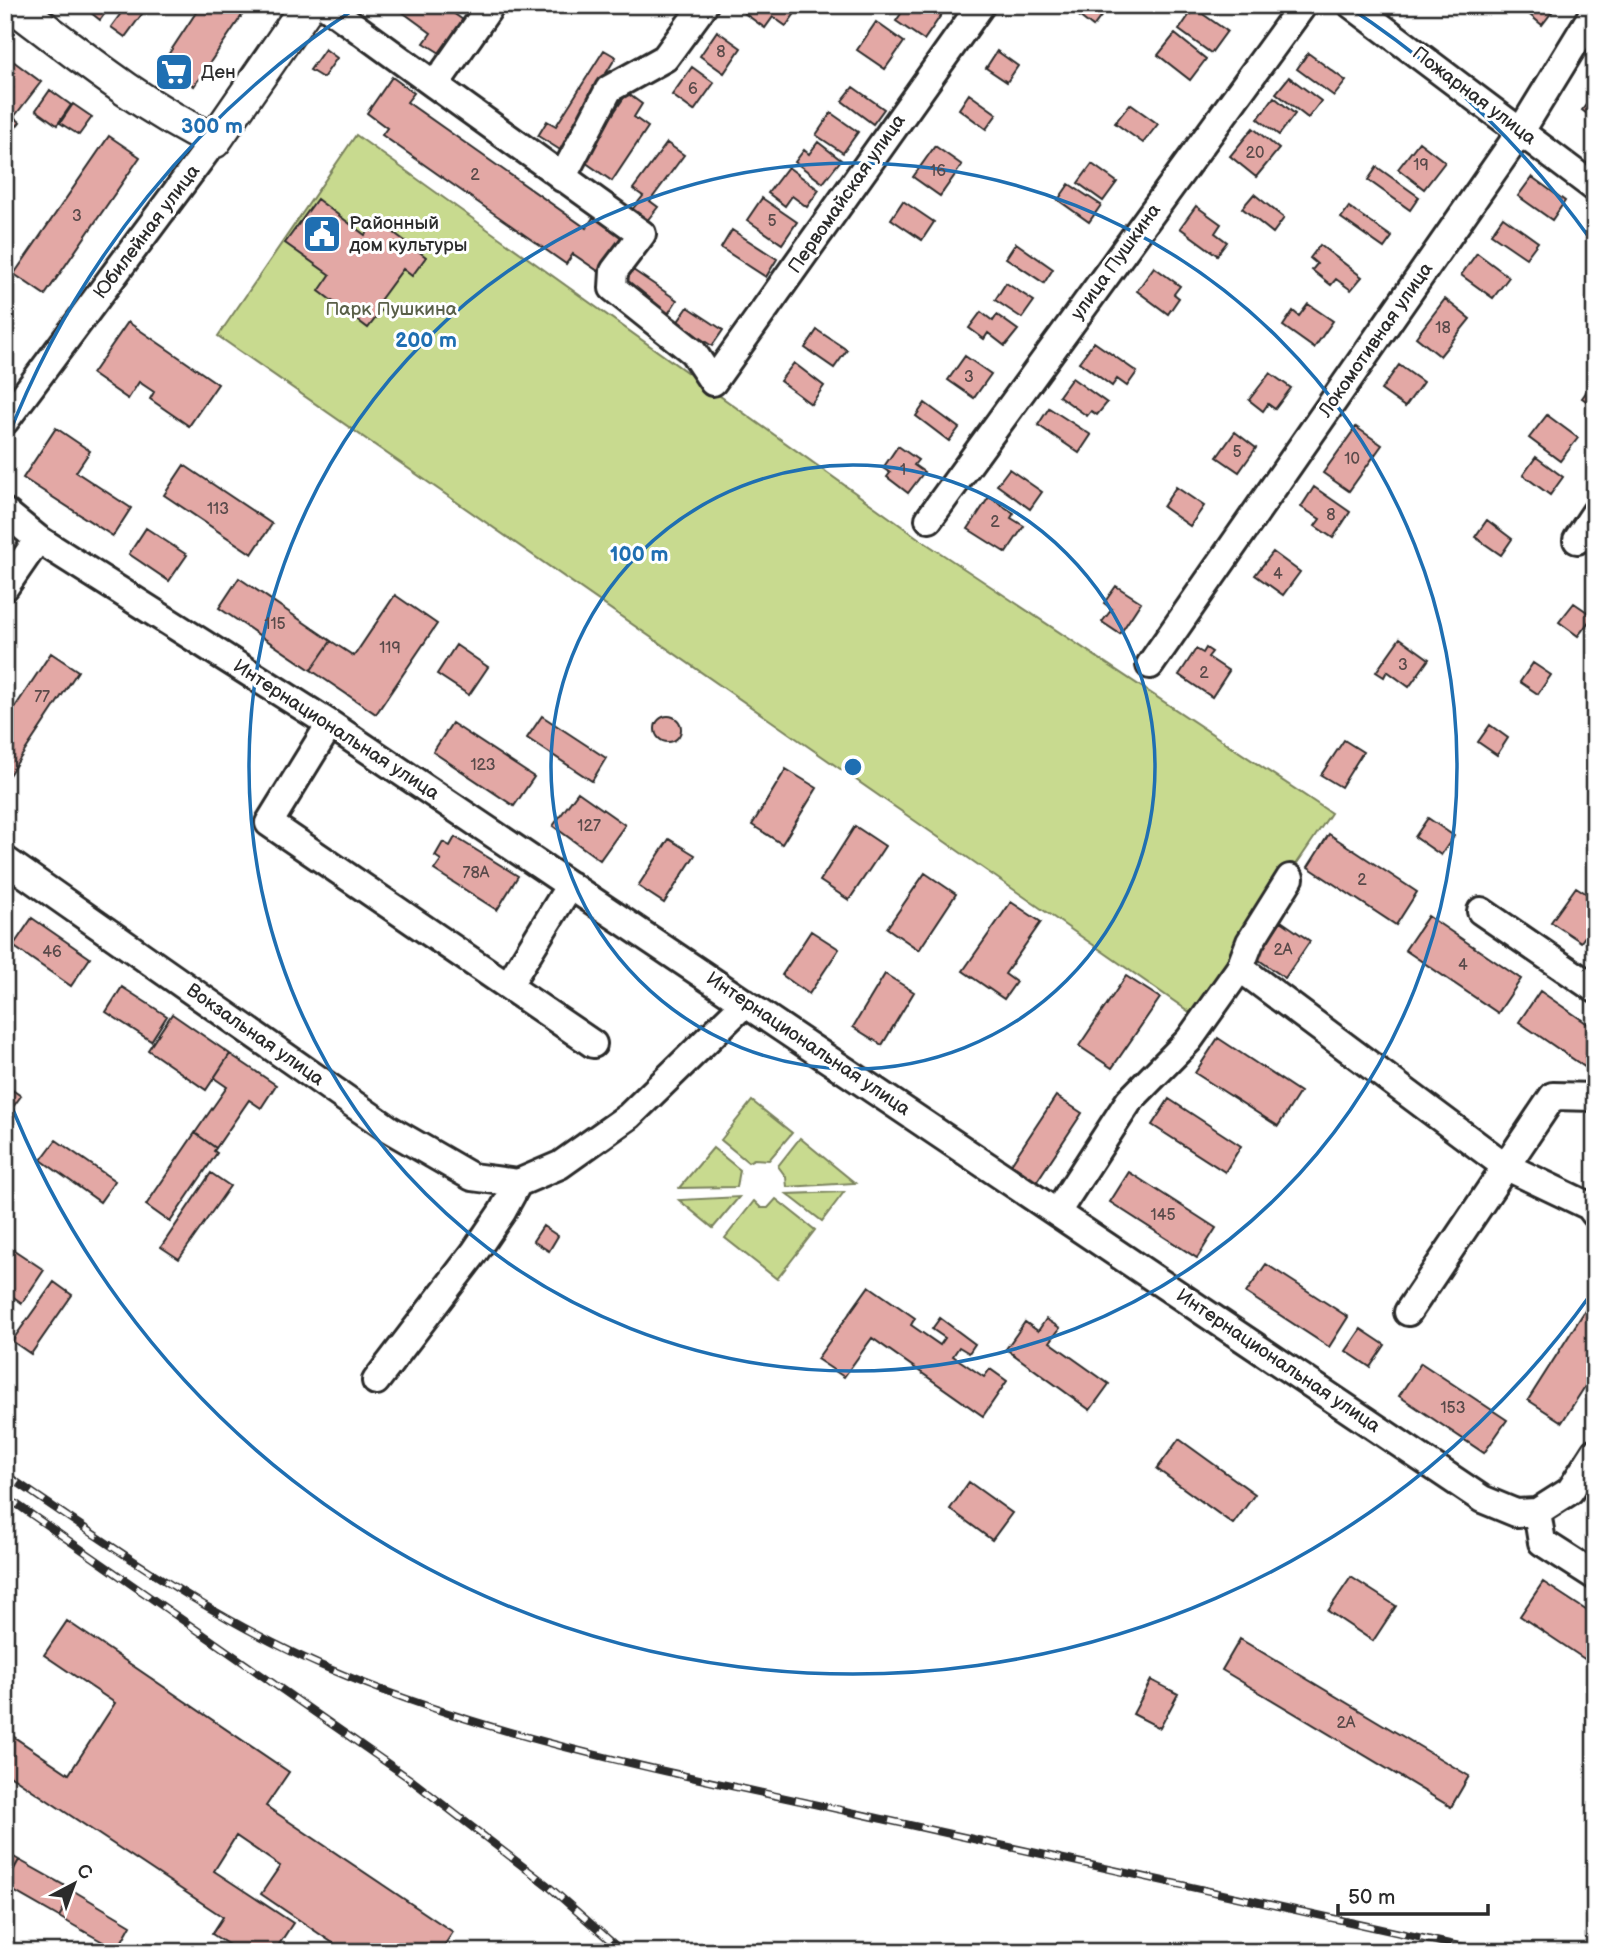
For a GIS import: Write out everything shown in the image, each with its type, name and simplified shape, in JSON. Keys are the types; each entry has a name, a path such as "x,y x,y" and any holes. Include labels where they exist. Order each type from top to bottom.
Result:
{"main road":[{"path":"13,5 121,87 180,125 214,141"},
{"name":"Юбилейная улица","path":"214,141 308,5"}],"street":[{"path":"325,5 562,178 609,89 665,58 704,5"},
{"path":"435,85 491,5"},
{"name":"Первомайская улица","path":"562,178 642,234 614,271 613,288 693,352 713,382 981,5"},
{"name":"улица Пушкина","path":"929,519 1303,5"},
{"name":"Пожарная улица","path":"1352,5 1595,188"},
{"name":"Локомотивная улица","path":"1150,665 1521,131 1595,10"},
{"name":"Юбилейная улица","path":"5,421 214,141"},
{"name":"Интернациональная улица","path":"5,512 38,539 330,724 1482,1499 1516,1513 1537,1513"},
{"path":"1577,540 1595,513"},
{"path":"5,587 38,539"},
{"path":"330,724 269,823 593,1044"},
{"name":"Вокзальная улица","path":"5,860 389,1129 472,1177 518,1183"},
{"path":"1058,1212 1129,1101 1189,1040 1240,968 1250,942 1290,878"},
{"path":"508,986 570,885"},
{"path":"1481,911 1595,989"},
{"path":"1240,968 1505,1166 1589,1206 1595,1214"},
{"path":"376,1381 474,1252 502,1212 518,1183 560,1165 629,1116 745,1003"},
{"path":"1408,1312 1553,1096 1595,1097"},
{"path":"1595,1452 1570,1491 1537,1513 1542,1542 1595,1576"}],"green space":[{"name":"Парк Пушкина","path":"356,135 921,540 1331,813 1194,1015 218,336"},
{"path":"752,1101 792,1133 769,1160 754,1159 748,1162 721,1140"},
{"path":"800,1138 855,1183 787,1187 786,1177 778,1166"},
{"path":"713,1148 740,1170 737,1187 679,1188"},
{"path":"844,1192 822,1221 787,1194"},
{"path":"739,1197 713,1228 679,1200"},
{"path":"776,1199 815,1230 777,1279 725,1238 754,1201 761,1208 768,1208"}],"building":[{"path":"87,5 111,5 100,20 85,8"},
{"path":"127,5 148,6 125,37 111,27"},
{"path":"201,5 249,5 194,86 162,64"},
{"path":"405,5 453,5 449,10 463,20 440,53 424,43 431,33 401,11"},
{"path":"733,5 787,5 796,12 786,26 773,17 765,28"},
{"path":"907,5 948,5 924,40 896,21"},
{"path":"1065,5 1106,5 1108,7 1093,27"},
{"path":"1518,5 1552,5 1555,8 1542,25"},
{"path":"1194,8 1227,31 1211,53 1179,30"},
{"path":"876,22 904,42 885,69 857,50"},
{"path":"717,31 741,48 724,73 700,56"},
{"path":"1175,34 1206,59 1190,80 1158,55"},
{"path":"325,49 337,58 323,78 310,70"},
{"path":"604,50 616,57 568,135 574,139 565,153 538,136 547,121 556,126"},
{"path":"997,51 1018,66 1007,82 986,68"},
{"path":"1308,53 1346,81 1334,96 1297,69"},
{"path":"5,55 41,82 14,117 20,122 9,136 5,133 5,98 13,88 5,82"},
{"path":"692,67 714,83 694,111 672,95"},
{"path":"392,77 414,93 407,102 586,228 595,215 623,235 598,271 573,254 566,264 382,135 387,128 367,113"},
{"path":"1289,77 1321,101 1308,118 1276,93"},
{"path":"853,87 884,109 873,124 842,101"},
{"path":"50,90 71,105 57,125 36,110"},
{"path":"627,93 642,104 634,117 648,127 612,181 582,160"},
{"path":"1595,93 1595,120 1582,110"},
{"path":"969,94 997,114 986,129 959,109"},
{"path":"1274,97 1295,114 1279,135 1258,119"},
{"path":"73,104 92,117 79,135 60,123"},
{"path":"1130,104 1158,124 1143,143 1115,123"},
{"path":"831,113 858,132 843,153 816,135"},
{"path":"1253,128 1279,149 1256,177 1230,156"},
{"path":"109,136 140,157 45,295 14,274"},
{"path":"818,142 841,160 823,183 795,162 804,150 809,154"},
{"path":"1419,142 1445,162 1424,189 1398,169"},
{"path":"667,143 684,155 650,201 658,207 646,222 631,211 643,196 633,189"},
{"path":"935,146 962,165 940,196 913,177"},
{"path":"1092,164 1117,182 1103,201 1078,183"},
{"path":"788,167 819,190 807,207 792,196 785,206 768,193"},
{"path":"1377,167 1419,197 1410,210 1368,180"},
{"path":"1532,177 1565,201 1552,220 1518,196"},
{"path":"1069,184 1101,205 1089,222 1058,200"},
{"path":"1254,194 1284,218 1273,233 1242,208"},
{"path":"762,198 797,222 782,244 747,220"},
{"path":"317,199 365,235 377,220 426,257 412,276 403,269 375,307 381,311 368,328 319,291 330,275 285,243"},
{"path":"903,201 934,222 922,240 891,219"},
{"path":"1196,206 1221,224 1215,233 1227,242 1217,255 1180,228"},
{"path":"1349,207 1392,237 1384,248 1341,218"},
{"path":"1503,217 1538,242 1526,258 1491,234"},
{"path":"732,230 777,259 766,277 721,248"},
{"path":"1016,243 1053,269 1044,283 1006,258"},
{"path":"1320,245 1362,277 1351,290 1336,279 1331,285 1312,270 1317,264 1310,258"},
{"path":"1477,253 1509,277 1493,298 1461,275"},
{"path":"1154,267 1180,286 1174,294 1179,298 1168,314 1137,291"},
{"path":"633,270 677,300 666,317 622,286"},
{"path":"1006,283 1034,301 1022,318 995,300"},
{"path":"1445,299 1470,319 1440,356 1416,337"},
{"path":"1308,304 1333,321 1314,348 1283,326 1293,311 1299,316"},
{"path":"688,307 723,330 712,346 677,323"},
{"path":"981,312 993,321 997,315 1018,330 1005,346 988,333 984,339 969,328"},
{"path":"128,322 218,384 189,426 150,399 154,392 139,382 128,399 92,374"},
{"path":"817,330 847,350 834,368 805,348"},
{"path":"1094,342 1137,372 1127,386 1117,379 1112,386 1079,362"},
{"path":"965,356 991,374 974,398 948,380"},
{"path":"794,363 824,386 811,404 780,381"},
{"path":"1399,365 1423,382 1405,407 1381,390"},
{"path":"1270,373 1291,388 1275,409 1268,404 1263,411 1249,400"},
{"path":"1072,378 1107,403 1097,415 1091,411 1087,416 1059,396"},
{"path":"1595,380 1595,407 1582,398"},
{"path":"925,403 959,428 949,441 916,416"},
{"path":"1049,408 1091,435 1079,453 1038,425"},
{"path":"1547,415 1578,438 1560,461 1529,438"},
{"path":"1356,427 1382,445 1349,491 1323,473"},
{"path":"56,428 90,451 76,472 131,508 113,536 23,478"},
{"path":"1235,432 1256,448 1239,472 1217,457"},
{"path":"898,446 918,460 914,465 924,472 908,493 887,477 890,473 883,468"},
{"path":"1536,457 1563,477 1550,495 1523,475"},
{"path":"184,465 272,524 252,554 164,495"},
{"path":"1009,469 1042,492 1030,509 997,485"},
{"path":"1176,487 1204,506 1190,526 1163,507"},
{"path":"1314,487 1350,512 1333,538 1315,526 1320,519 1301,507"},
{"path":"989,497 1014,513 1011,518 1024,526 1006,553 968,529"},
{"path":"1487,520 1512,539 1501,555 1475,537"},
{"path":"146,528 187,555 169,581 129,554"},
{"path":"1273,552 1300,572 1283,595 1255,575"},
{"path":"239,578 331,641 311,670 219,608"},
{"path":"1116,586 1141,602 1120,634 1102,622 1112,609 1104,603"},
{"path":"395,595 437,624 376,714 311,670 331,641 354,656"},
{"path":"1574,603 1593,616 1578,636 1559,622"},
{"path":"1400,638 1429,659 1409,687 1387,671 1384,677 1376,672"},
{"path":"456,645 488,667 469,695 437,674"},
{"path":"1206,648 1212,652 1208,657 1229,671 1212,697 1179,675 1196,649 1203,653"},
{"path":"51,653 78,671 5,781 5,722"},
{"path":"1533,663 1551,675 1538,694 1520,682"},
{"path":"542,716 606,758 592,781 527,738"},
{"path":"668,716 677,720 681,729 677,738 668,742 659,738 655,729 659,720"},
{"path":"452,723 534,777 514,806 433,752"},
{"path":"1490,725 1508,738 1497,755 1478,742"},
{"path":"1344,740 1363,752 1341,787 1321,775"},
{"path":"786,769 817,788 782,844 752,825"},
{"path":"578,792 625,825 600,860 553,826"},
{"path":"1428,818 1454,836 1441,855 1415,837"},
{"path":"855,826 885,846 849,900 820,881"},
{"path":"1329,834 1417,892 1396,925 1308,867"},
{"path":"455,837 518,876 497,910 434,870 441,860 435,856 443,842 450,846"},
{"path":"669,839 695,855 664,903 638,886"},
{"path":"925,873 956,894 919,950 887,928"},
{"path":"1576,887 1595,899 1595,922 1581,942 1551,922"},
{"path":"1011,902 1041,922 1005,974 1016,982 1004,999 963,971"},
{"path":"1428,916 1521,979 1498,1013 1405,950"},
{"path":"32,918 90,958 71,986 13,946"},
{"path":"1281,921 1310,941 1285,978 1256,958"},
{"path":"811,931 839,949 809,994 782,975"},
{"path":"885,974 914,992 882,1045 853,1027"},
{"path":"1126,976 1160,998 1112,1068 1079,1046"},
{"path":"122,987 167,1016 151,1041 106,1012"},
{"path":"1540,991 1595,1029 1595,1074 1519,1022"},
{"path":"172,1014 230,1054 206,1090 148,1050"},
{"path":"1218,1038 1300,1092 1278,1126 1195,1073"},
{"path":"230,1054 276,1085 261,1108 249,1100 216,1148 195,1133 227,1087 214,1078"},
{"path":"5,1085 21,1096 5,1118"},
{"path":"1056,1096 1082,1113 1035,1184 1009,1167"},
{"path":"1169,1099 1241,1146 1225,1172 1152,1125"},
{"path":"195,1133 216,1148 214,1151 217,1153 170,1222 146,1205"},
{"path":"56,1140 115,1181 100,1202 41,1160"},
{"path":"1129,1172 1216,1228 1197,1258 1110,1202"},
{"path":"211,1173 230,1186 179,1259 161,1247"},
{"path":"543,1226 558,1236 549,1251 533,1241"},
{"path":"5,1244 44,1270 22,1303 5,1291"},
{"path":"1266,1264 1348,1317 1329,1347 1246,1293"},
{"path":"54,1282 72,1295 31,1354 12,1341"},
{"path":"869,1286 915,1318 911,1325 940,1345 945,1338 932,1329 940,1318 975,1344 969,1353 959,1347 953,1356 984,1377 990,1369 1007,1381 983,1416 872,1338 844,1377 817,1359"},
{"path":"1595,1295 1595,1371 1562,1422 1528,1400"},
{"path":"1046,1319 1060,1328 1050,1342 1109,1384 1090,1410 1006,1349 1025,1322 1038,1331"},
{"path":"1361,1329 1385,1345 1370,1367 1346,1351"},
{"path":"1421,1363 1507,1420 1484,1453 1399,1396"},
{"path":"1179,1439 1255,1494 1233,1524 1157,1469"},
{"path":"969,1482 1012,1513 992,1540 950,1509"},
{"path":"1351,1577 1396,1606 1373,1641 1328,1611"},
{"path":"1543,1582 1595,1616 1595,1666 1520,1616"},
{"path":"67,1621 289,1772 266,1806 453,1932 440,1952 346,1952 261,1894 280,1866 236,1836 214,1871 293,1923 274,1952 240,1952 212,1934 223,1917 5,1772 5,1731 69,1774 115,1703 44,1655"},
{"path":"1240,1639 1469,1776 1451,1807 1222,1670"},
{"path":"1151,1680 1178,1694 1160,1728 1133,1714"},
{"path":"5,1852 19,1860 5,1884"},
{"path":"19,1860 74,1891 59,1917 5,1886"},
{"path":"74,1891 131,1925 117,1950 59,1917"},
{"path":"5,1939 29,1952 5,1952"}],"railway":[{"path":"5,1474 170,1584 255,1633 344,1675 466,1719 655,1769 1486,1952"},
{"path":"5,1496 410,1779 547,1885 623,1952"}],"place":[{"name":"Ден","path":"174,72"},
{"name":"Районный дом культуры","path":"322,234"}]}
